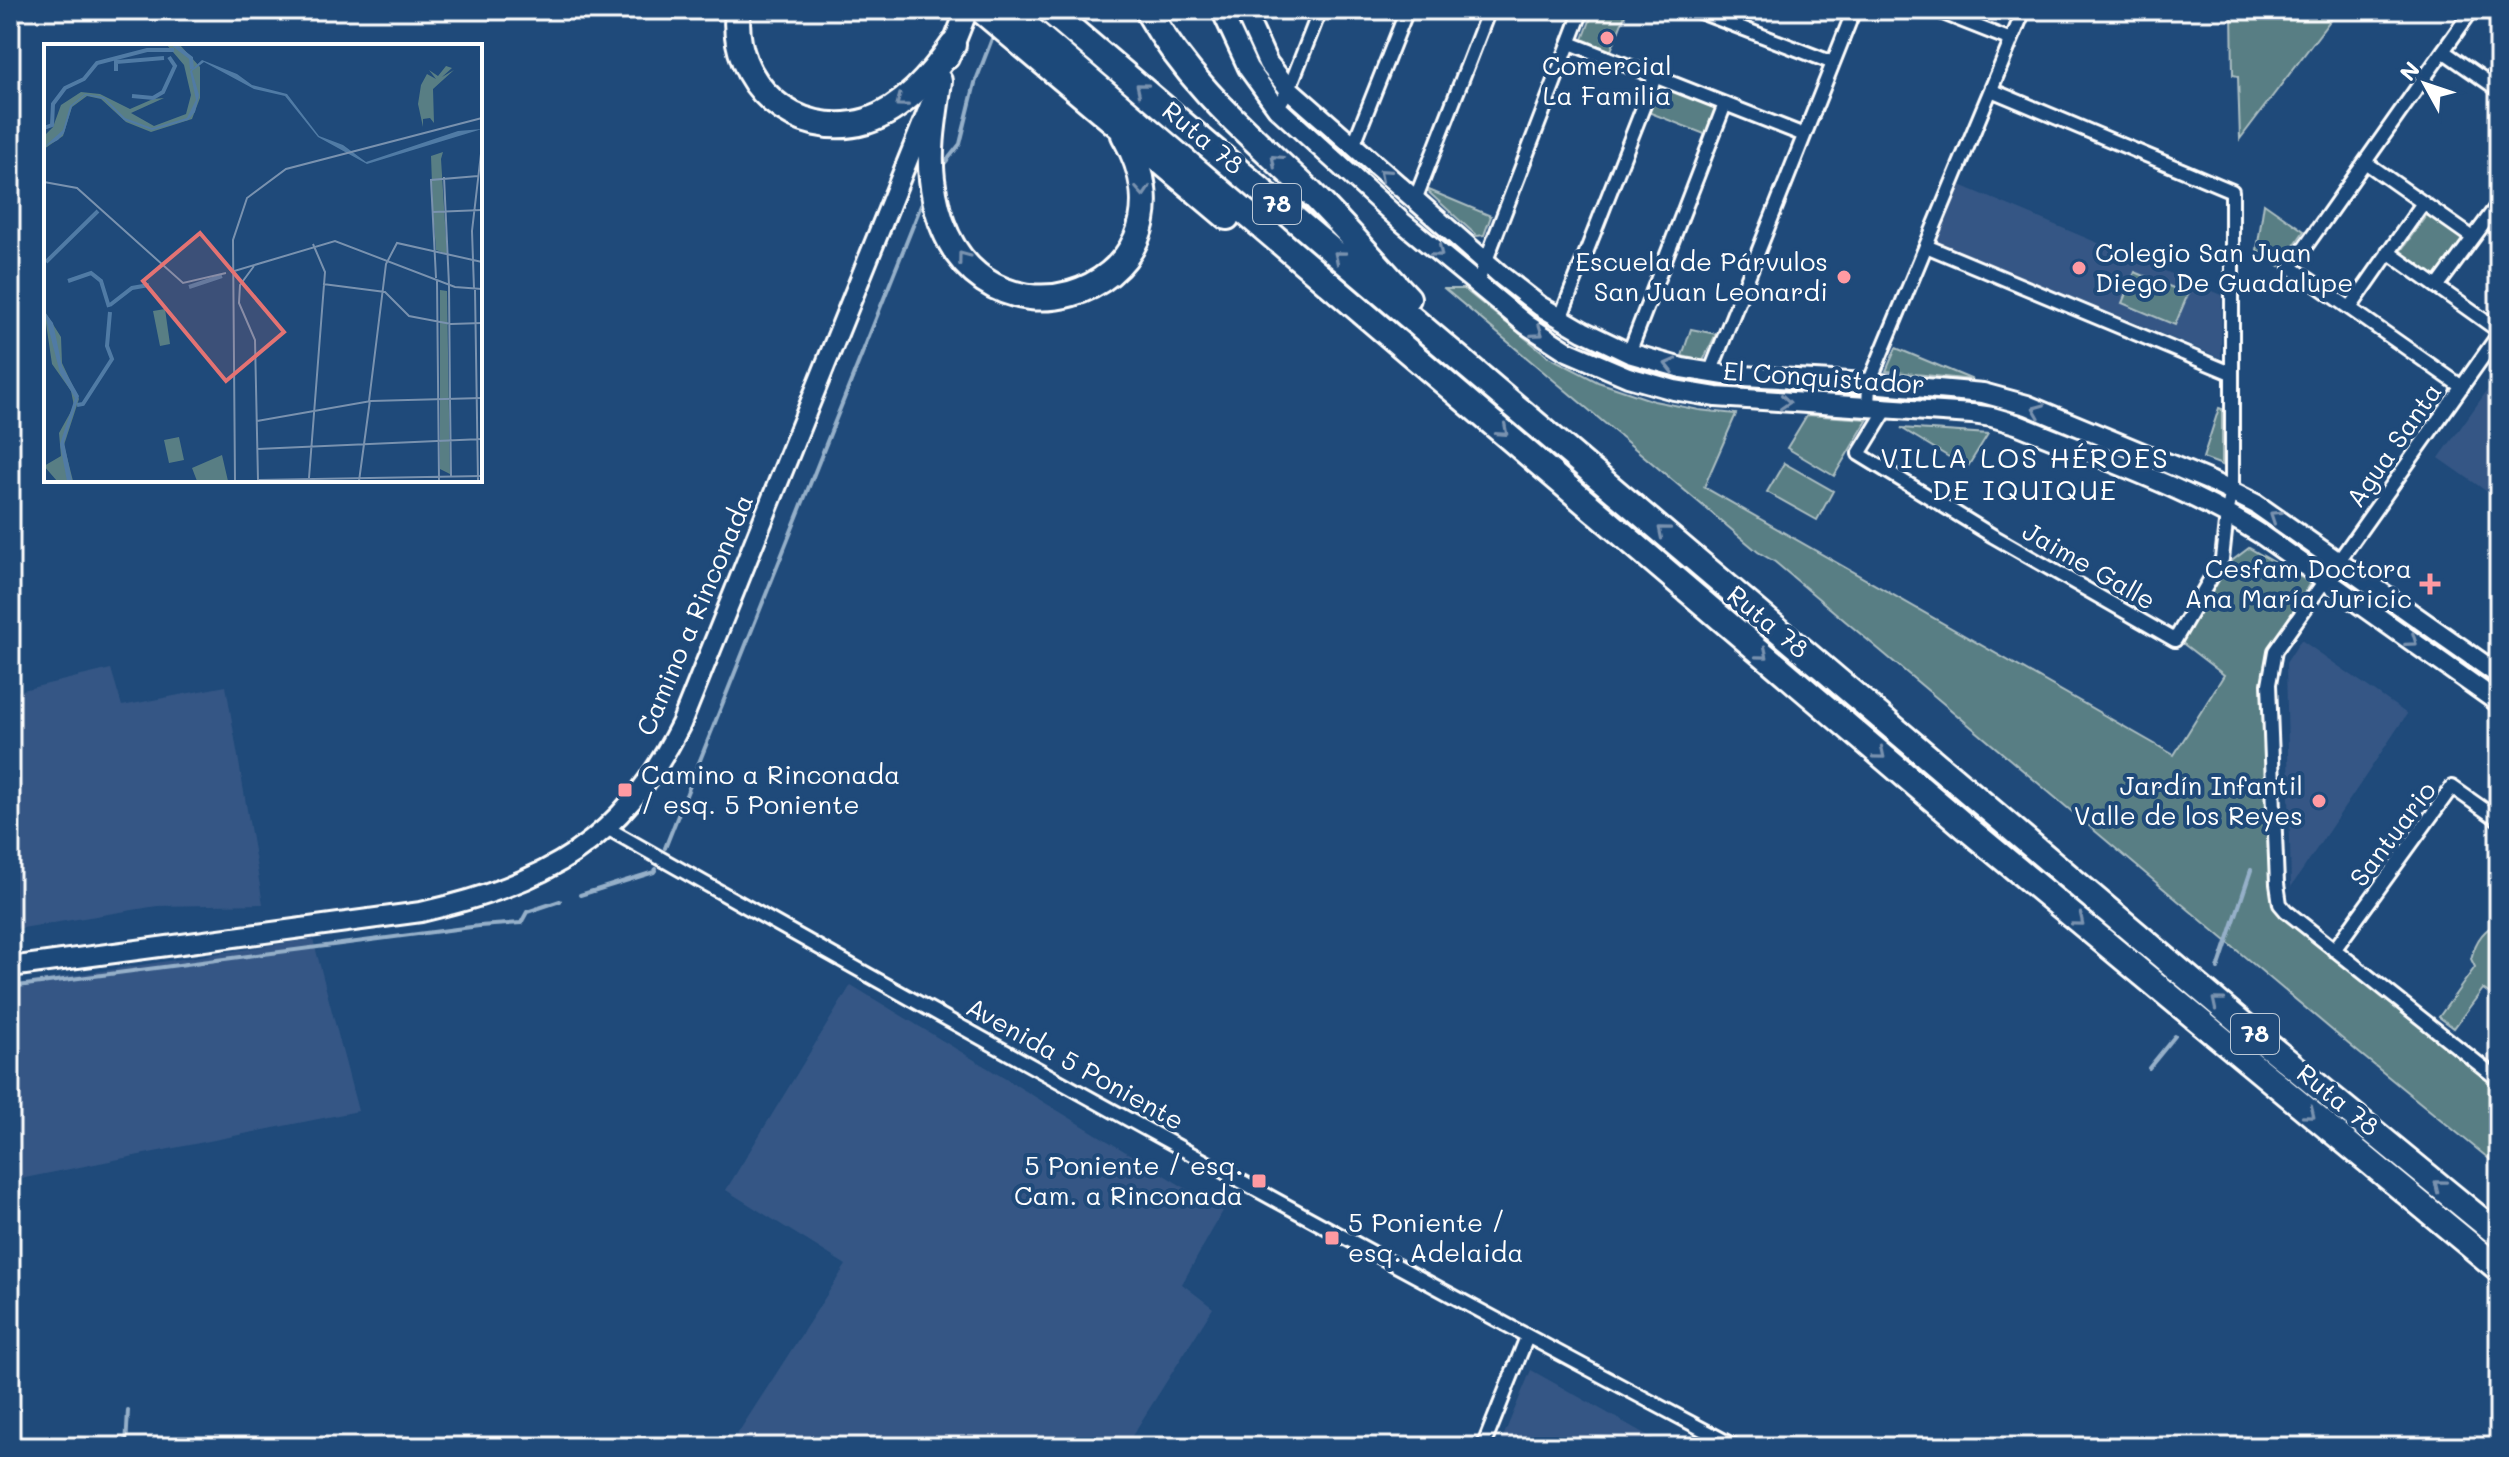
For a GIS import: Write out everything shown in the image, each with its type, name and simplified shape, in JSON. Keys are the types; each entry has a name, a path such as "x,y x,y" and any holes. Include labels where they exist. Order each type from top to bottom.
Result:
{"highway":[{"path":"738,10 739,46 756,83 780,107 818,123 856,123 880,116 916,89 953,45"},
{"path":"981,10 1010,19 1113,120 1246,234 1386,342 1444,380"},
{"name":"Ruta 78","path":"1049,10 2253,1033 2499,1235"},
{"path":"1147,10 1179,59 1211,98 1316,198 1505,398"},
{"name":"Ruta 78","path":"1010,19 1444,380 1986,844 2499,1269"},
{"path":"939,81 931,163 935,198 945,228 964,260 981,277 1001,290 1023,297 1059,297 1086,288 1112,271 1136,237 1144,204 1142,177 1132,149 1113,120"}],"main road":[{"name":"Camino a Rinconada","path":"10,967 437,908 483,896 538,875 565,861 607,828 652,775 686,713 967,10"},
{"name":"El Conquistador","path":"1221,10 1248,68 1277,108 1402,222 1545,338 1590,362 1674,390 1716,397 1972,414 2004,420 2197,498 2227,514 2262,535 2499,703"},
{"name":"El Conquistador","path":"1244,10 1268,63 1289,89 1521,292 1560,319 1629,353 1710,373 1983,393 2014,400 2232,491 2267,511 2499,675"}],"street":[{"path":"1277,108 1289,89 1320,10"},
{"path":"1353,146 1407,10"},
{"path":"1415,200 1489,10"},
{"path":"1477,284 1582,10"},
{"path":"1695,10 1833,63"},
{"path":"1710,373 1854,10"},
{"path":"1935,10 2011,40"},
{"path":"1877,409 1869,383 2024,10"},
{"path":"2462,387 2291,267 2472,10"},
{"path":"1570,43 1804,135"},
{"path":"2443,51 2499,90"},
{"path":"1560,319 1655,77"},
{"path":"1991,90 2232,191 2232,491 2227,514"},
{"path":"1629,353 1725,104"},
{"path":"2365,162 2473,238"},
{"path":"2350,308 2423,203"},
{"path":"2437,287 2499,203"},
{"path":"1926,246 2231,373"},
{"path":"2388,252 2499,333"},
{"name":"Agua Santa","path":"2499,333 2275,651 2269,684 2280,904 2499,1080"},
{"name":"Jaime Galle","path":"1877,409 1859,454 1993,536 2175,640 2222,559 2227,514"},
{"name":"Santuario","path":"2334,950 2452,787 2499,820"},
{"name":"Avenida 5 Poniente","path":"607,828 856,969 1527,1337 1736,1447"},
{"path":"1483,1447 1527,1337"}],"shaded area":[{"name":"Colegio San Juan Diego De Guadalupe","path":"1960,185 2222,295 2221,358 1935,241"},
{"path":"2499,374 2499,500 2439,458"},
{"name":"Jardín Infantil Valle de los Reyes","path":"2301,640 2407,714 2291,887 2286,663"},
{"path":"111,669 122,706 226,686 263,904 157,906 10,930 10,693"},
{"path":"313,939 358,1111 10,1181 10,985"},
{"path":"851,985 1223,1211 1182,1284 1213,1308 1125,1447 729,1447 846,1265 726,1190"},
{"path":"1531,1370 1668,1447 1499,1447"}],"green space":[{"path":"1594,10 1627,10 1610,53 1582,42"},
{"path":"2232,10 2338,10 2240,139 2238,76 2233,75"},
{"path":"1659,84 1718,107 1707,135 1648,112"},
{"path":"1424,188 1491,216 1484,235 1477,236"},
{"path":"2264,203 2304,231 2280,266 2257,250"},
{"path":"2428,213 2466,239 2438,279 2400,252"},
{"path":"2135,272 2188,294 2175,325 2122,303"},
{"path":"1445,289 1464,289 1549,357 1598,382 1654,401 1736,414 1704,487 2174,755 2224,675 2181,642 2229,563 2249,548 2311,583 2269,649 2263,673 2271,884 2275,906 2282,915 2499,1090 2499,1167 2358,1052"},
{"path":"1691,329 1716,334 1703,361 1682,356"},
{"path":"1896,348 1973,380 1886,371"},
{"path":"2219,408 2222,409 2222,465 2203,458"},
{"path":"1807,415 1868,419 1834,476 1787,448"},
{"path":"1901,428 1988,434 1967,468"},
{"path":"1784,463 1833,491 1817,520 1767,492"},
{"path":"2499,924 2499,1000 2483,989 2454,1028 2439,1017 2475,967 2471,959 2480,937"}],"waterway":[{"path":"940,169 960,144 975,83 995,31"},
{"path":"665,848 926,193"},
{"path":"580,895 656,869"},
{"path":"2218,969 2251,870"},
{"path":"10,987 521,923 527,912 560,901"},
{"path":"2149,1068 2175,1036"},
{"path":"126,1447 128,1410"}],"place":[{"name":"Comercial La Familia","path":"1607,38"},
{"name":"Colegio San Juan Diego De Guadalupe","path":"2079,268"},
{"name":"Escuela de Párvulos San Juan Leonardi","path":"1844,277"},
{"name":"Cesfam Doctora Ana María Juricic","path":"2430,584"},
{"name":"Camino a Rinconada / esq. 5 Poniente","path":"625,790"},
{"name":"Jardín Infantil Valle de los Reyes","path":"2319,801"},
{"name":"5 Poniente / esq. Cam. a Rinconada","path":"1259,1181"},
{"name":"5 Poniente / esq. Adelaida","path":"1332,1238"}],"district":[{"name":"VILLA LOS HÉROES DE IQUIQUE","path":"2025,474"}]}
